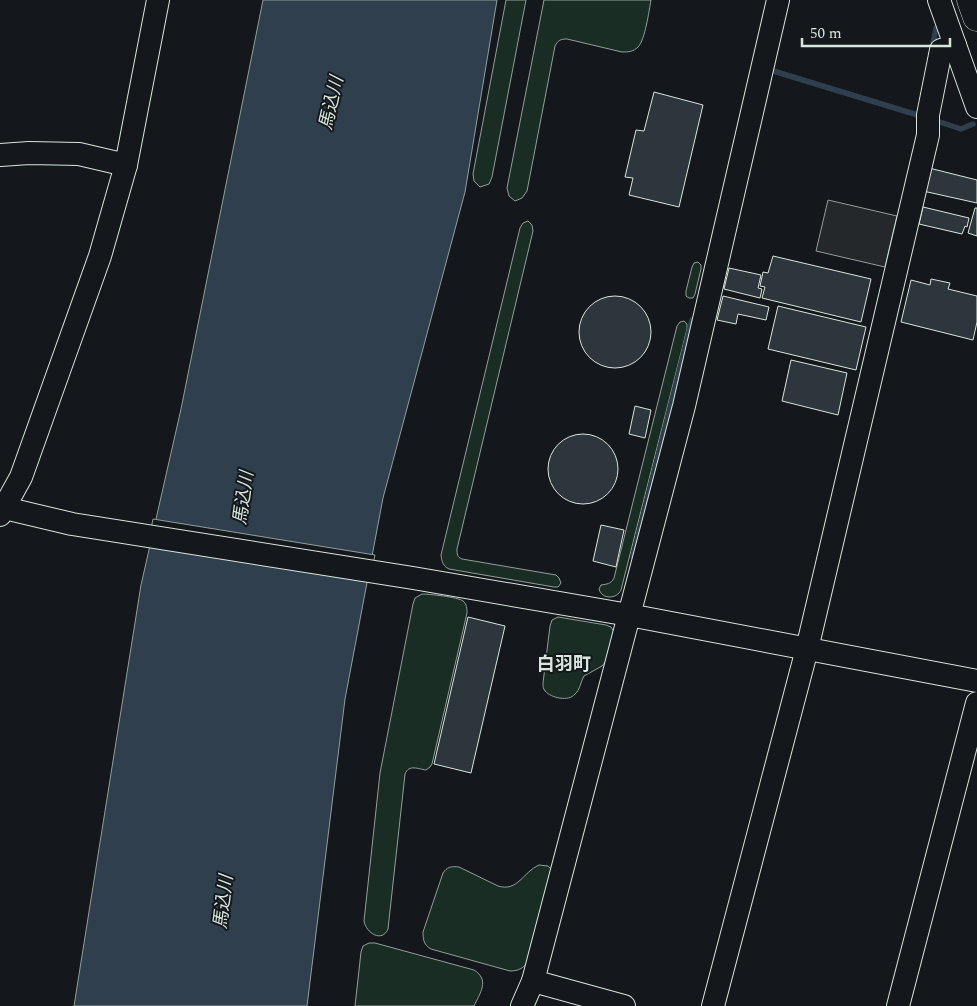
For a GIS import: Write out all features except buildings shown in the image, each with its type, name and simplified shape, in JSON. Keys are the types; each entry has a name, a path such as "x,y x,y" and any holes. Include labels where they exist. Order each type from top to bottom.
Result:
{"highway":[{"path":"971,0 977,17"}],"street":[{"path":"158,0 126,165 100,256 21,477 1,510 86,526 402,576 629,615 977,681"},
{"path":"522,1006 533,981 684,406 778,0"},
{"path":"939,0 977,107"},
{"path":"713,1006 807,649 928,135 928,114 941,50 955,45"},
{"path":"0,155 79,154 126,165"},
{"path":"898,1006 977,703"},
{"path":"533,981 624,1006"}],"green space":[{"path":"506,0 526,0 492,177 489,184 480,187 474,181 473,174"},
{"path":"544,0 651,0 643,38 638,47 632,51 622,52 567,39 560,40 556,44 527,191 522,198 515,201 509,196 507,188"},
{"path":"528,221 532,225 533,231 457,552 458,556 462,559 556,575 561,583 558,587 449,569 443,564 441,555 520,228 523,223"},
{"path":"698,262 701,265 701,269 695,294 693,298 689,298 686,296 686,291 692,267 694,263"},
{"path":"684,321 687,324 687,329 621,590 613,597 606,597 599,589 601,585 610,583 614,578 677,326 680,322"},
{"path":"422,594 443,596 463,601 467,608 467,613 432,764 426,770 411,768 405,774 388,929 385,933 378,936 368,929 364,921 380,773 413,604 415,598"},
{"path":"558,617 606,625 611,627 614,632 607,660 602,666 584,676 578,690 569,698 551,696 545,691 543,686 550,626 552,620"},
{"path":"539,865 548,866 551,869 529,960 519,970 510,971 431,949 425,944 423,932 443,873 448,868 459,867 498,886 505,887 516,884 533,868"},
{"path":"369,943 474,970 482,978 483,982 481,992 474,1006 355,1006 361,952 363,946"}],"shaded area":[{"path":"828,200 897,216 885,267 816,251"}],"water":[{"name":"馬込川","path":"263,0 497,0 465,192 383,498 345,699 307,1006 74,1006 141,585 181,409"}],"pier":[{"path":"153,519 375,555 370,578 148,543"}],"waterway":[{"path":"932,48 936,28"},
{"path":"770,70 921,116"},
{"path":"940,122 961,129 973,124"},
{"path":"633,557 692,320"}],"district":[{"name":"白羽町","path":"564,664"}]}
